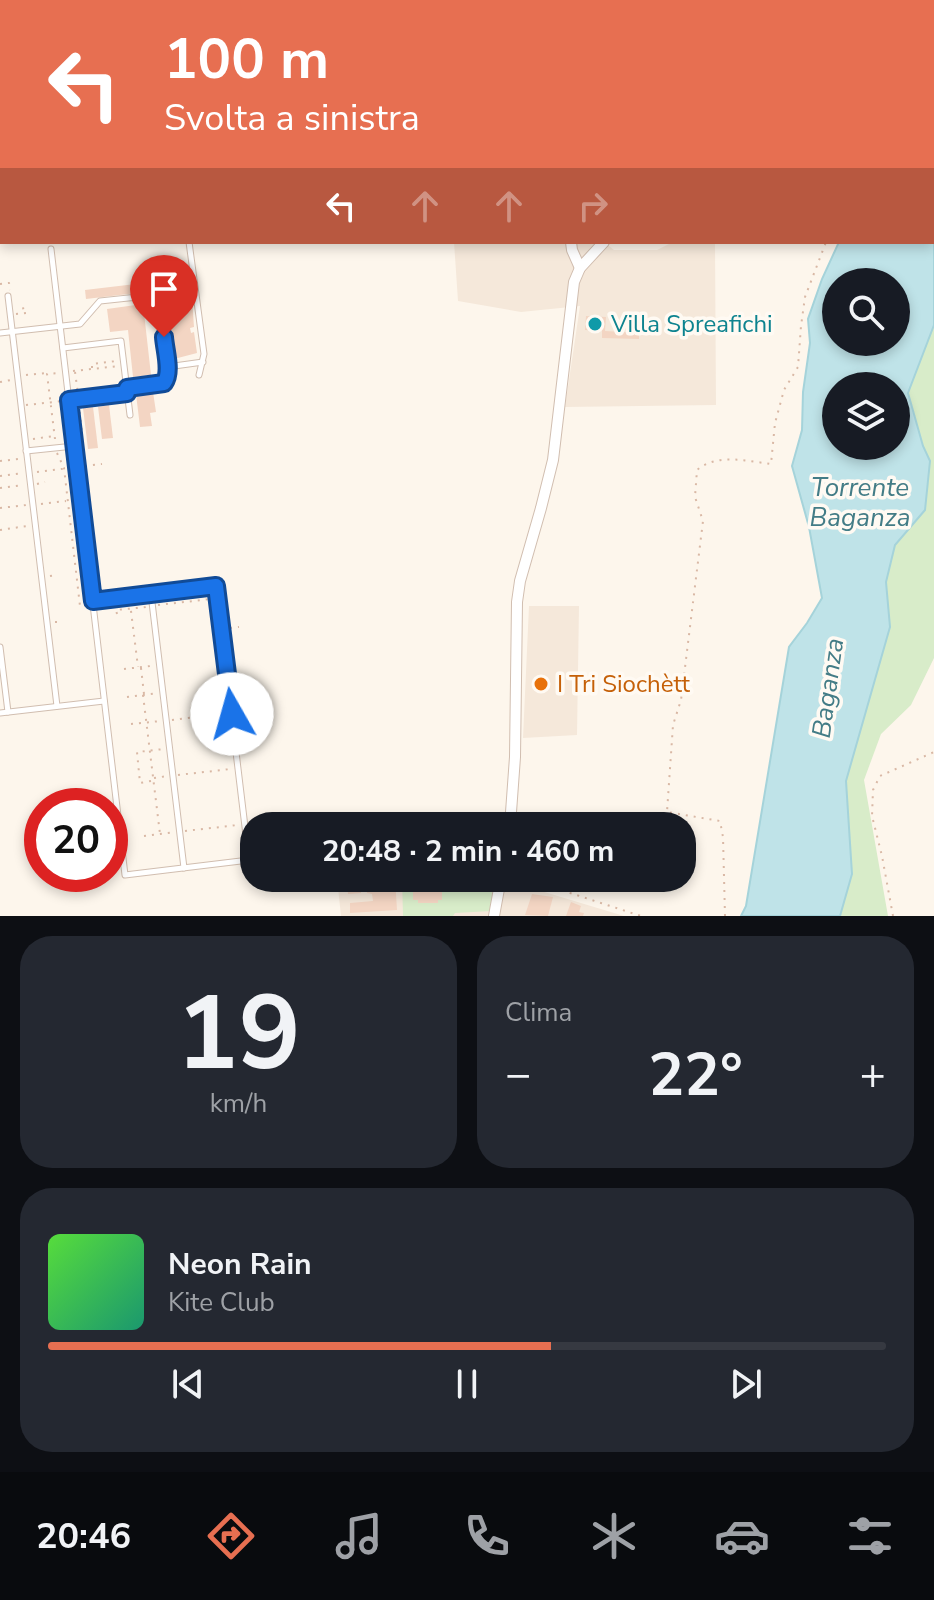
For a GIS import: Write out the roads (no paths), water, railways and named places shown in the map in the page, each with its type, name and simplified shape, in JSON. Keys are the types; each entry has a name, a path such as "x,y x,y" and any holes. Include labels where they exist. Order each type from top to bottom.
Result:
{"street":[{"path":"571,244 580,268"},
{"path":"511,812 520,581 553,460 574,282 580,268 602,244"},
{"path":"494,916 498,892"}],"lane":[{"path":"189,244 202,336 203,362 199,375"},
{"path":"51,249 125,875 249,860 216,586 93,601"},
{"path":"0,333 80,324 100,301 147,296 161,299 194,285"},
{"path":"8,296 57,706"},
{"path":"69,400 164,383 168,378 161,299"},
{"path":"63,348 121,341 130,415"},
{"path":"167,367 203,362"},
{"path":"26,451 74,446"},
{"path":"151,594 184,868"},
{"path":"0,647 8,712"},
{"path":"0,713 104,701"}],"water":[{"name":"Torrente Baganza","path":"838,244 934,244 934,325 910,388 910,372 822,372 822,460 910,460 910,400 930,461 925,510 895,545 886,582 890,627 846,781 852,874 840,916 741,916 746,906 789,647 822,598 809,527 792,466 802,430 803,392 810,343 808,319 822,279 822,356 910,356 910,268 827,268"}],"place":[{"name":"Villa Spreafichi","path":"595,324"},
{"name":"I Tri Siochètt","path":"541,684"}],"water label":[{"name":"Baganza","path":"828,688"}]}
